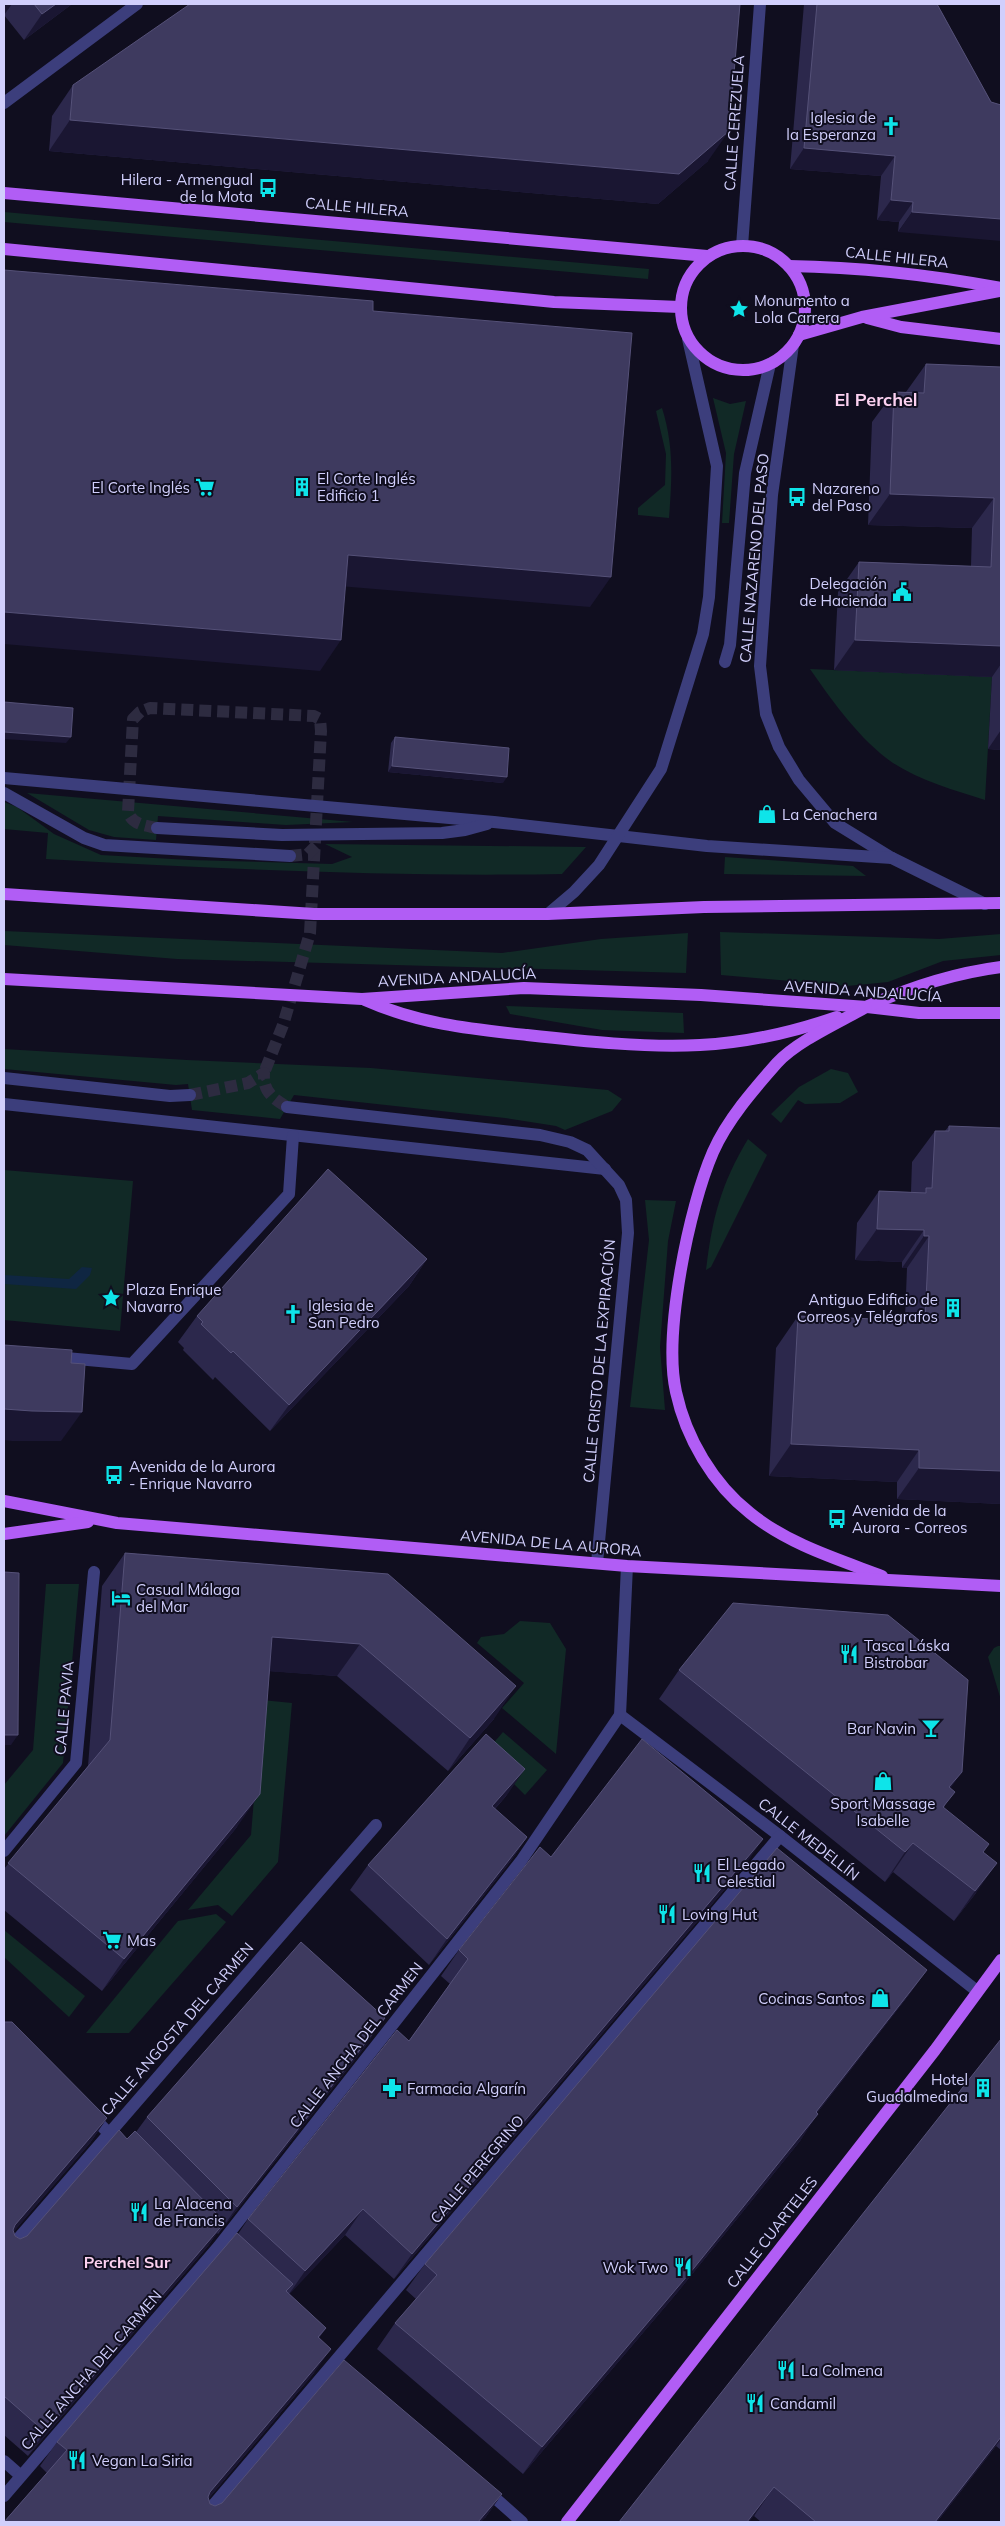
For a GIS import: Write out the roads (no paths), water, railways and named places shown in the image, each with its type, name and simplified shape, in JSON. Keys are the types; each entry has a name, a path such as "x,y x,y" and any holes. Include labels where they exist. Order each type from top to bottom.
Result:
{"main road":[{"name":"CALLE HILERA","path":"4,193 707,256"},
{"path":"742,246 759,248 775,255 789,266 802,287 805,311 796,340 770,364 747,371 724,368 703,357 688,339 680,307 687,278 707,256 724,248 742,246"},
{"path":"4,249 544,301 680,307"},
{"name":"CALLE HILERA","path":"789,266 832,267 942,277 1001,289"},
{"name":"CALLE HILERA","path":"796,340 862,317 1001,289"},
{"path":"862,317 901,327 1001,339"},
{"path":"4,894 314,914 548,914 704,907 1001,903"},
{"path":"362,999 396,1014 425,1022 609,1042 699,1045 758,1038 815,1024 867,1006 918,985 950,976 1001,967"},
{"name":"AVENIDA ANDALUCÍA","path":"4,979 362,999 524,988 701,995 867,1006 918,1013 1001,1013"},
{"path":"867,1006 812,1038 779,1061 737,1112 713,1150 697,1195 686,1247 675,1312 673,1352 675,1390 685,1425 700,1455 721,1483 744,1507 775,1530 805,1546 894,1581"},
{"name":"AVENIDA DE LA AURORA","path":"4,1501 98,1521 627,1566 1001,1586"},
{"name":"AVENIDA DE LA AURORA","path":"4,1534 98,1521"},
{"name":"CALLE CUARTELES","path":"567,2522 935,2050 1001,1960"}],"street":[{"path":"4,104 137,4"},
{"name":"CALLE CEREZUELA","path":"742,246 760,4"},
{"path":"548,914 574,892 599,865 661,769 702,634 709,596 717,466 688,339"},
{"name":"CALLE NAZARENO DEL PASO","path":"796,340 772,495 760,666 766,714 779,746 799,780 835,823 892,858 985,904"},
{"path":"725,662 730,646 744,473 770,364"},
{"path":"4,778 494,822 707,846 892,858"},
{"path":"4,794 84,838 104,845 290,856"},
{"path":"157,828 282,835 442,833 465,830 494,822"},
{"path":"4,1078 170,1096 190,1095"},
{"path":"4,1104 605,1169"},
{"name":"CALLE CRISTO DE LA EXPIRACIÓN","path":"287,1107 464,1125 540,1135 570,1142 587,1150 619,1184 626,1200 628,1234 597,1563"},
{"path":"42,1356 132,1364 289,1194 293,1136"},
{"path":"620,1715 627,1566"},
{"name":"CALLE PAVIA","path":"4,1851 76,1763 94,1572"},
{"name":"CALLE MEDELLÍN","path":"620,1715 780,1836 977,1991"},
{"name":"CALLE ANCHA DEL CARMEN","path":"4,2496 223,2249 521,1861 620,1715"},
{"name":"CALLE ANGOSTA DEL CARMEN","path":"4,2255 376,1825"},
{"name":"CALLE PEREGRINO","path":"198,2522 340,2357 780,1836"},
{"path":"80,2105 136,2161"},
{"path":"209,2235 223,2249"},
{"path":"4,2461 21,2476"},
{"path":"479,2484 522,2522"}],"water":[{"path":"82,1267 92,1268 90,1275 76,1289 4,1284 4,1275 69,1279"}],"tunnel":[{"path":"157,828 136,822 128,812 133,719 140,712 150,708 314,716 320,719 321,731 310,933 283,1025 264,1073"},
{"path":"290,856 308,854 316,846"},
{"path":"190,1095 248,1083 264,1073 267,1089 287,1107"}],"place":[{"name":"Iglesia de la Esperanza","path":"891,126"},
{"name":"Hilera - Armengual de la Mota","path":"268,188"},
{"name":"Monumento a Lola Carrera","path":"739,309"},
{"name":"El Corte Inglés","path":"205,487"},
{"name":"El Corte Inglés Edificio 1","path":"302,487"},
{"name":"Nazareno del Paso","path":"797,497"},
{"name":"Delegación de Hacienda","path":"902,592"},
{"name":"La Cenachera","path":"767,814"},
{"name":"Plaza Enrique Navarro","path":"111,1298"},
{"name":"Antiguo Edificio de Correos y Telégrafos","path":"953,1308"},
{"name":"Iglesia de San Pedro","path":"293,1314"},
{"name":"Avenida de la Aurora - Enrique Navarro","path":"114,1475"},
{"name":"Avenida de la Aurora - Correos","path":"837,1519"},
{"name":"Casual Málaga del Mar","path":"121,1598"},
{"name":"Tasca Láska Bistrobar","path":"849,1654"},
{"name":"Bar Navin","path":"931,1728"},
{"name":"Sport Massage Isabelle","path":"883,1781"},
{"name":"El Legado Celestial","path":"702,1873"},
{"name":"Loving Hut","path":"667,1914"},
{"name":"Mas","path":"112,1940"},
{"name":"Cocinas Santos","path":"880,1998"},
{"name":"Farmacia Algarín","path":"392,2088"},
{"name":"Hotel Guadalmedina","path":"983,2088"},
{"name":"La Alacena de Francis","path":"139,2212"},
{"name":"Wok Two","path":"683,2267"},
{"name":"La Colmena","path":"786,2370"},
{"name":"Candamil","path":"755,2403"},
{"name":"Vegan La Siria","path":"77,2460"}],"district":[{"name":"El Perchel","path":"876,399"},
{"name":"Perchel Sur","path":"127,2262"}]}
